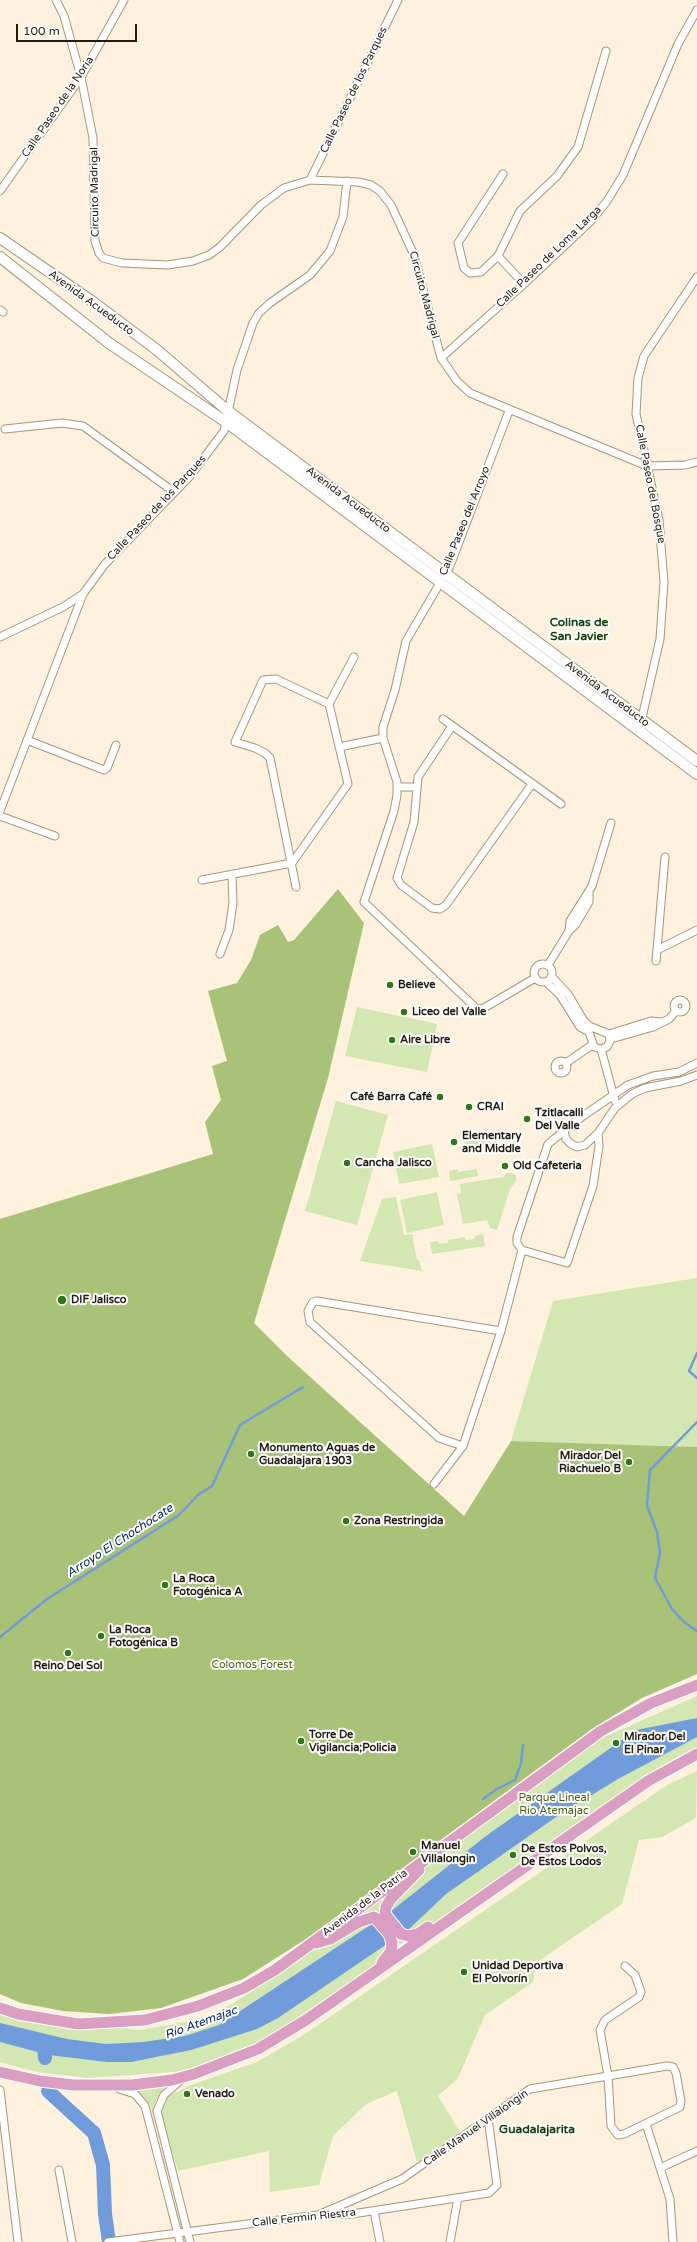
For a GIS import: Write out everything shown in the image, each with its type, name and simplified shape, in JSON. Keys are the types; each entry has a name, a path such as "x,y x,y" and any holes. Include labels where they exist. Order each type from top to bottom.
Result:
{"main road":[{"name":"Avenida Acueducto","path":"0,238 157,350 228,411 443,578"},
{"name":"Avenida Acueducto","path":"0,257 109,343 226,422 443,578 639,724 697,774"},
{"name":"Avenida Acueducto","path":"639,724 697,761"},
{"name":"Avenida de la Patria","path":"0,2008 18,2014 78,2024 145,2020 198,2006 244,1988 275,1970 310,1945 429,1855 601,1731 651,1703 697,1685"},
{"path":"0,2072 40,2081 101,2086 146,2084 194,2074 258,2049 301,2024 648,1781 697,1754"},
{"path":"429,1855 416,1873 398,1891 386,1907 385,1914 401,1934 408,1936 418,1934 448,1915 485,1896"},
{"path":"310,1945 330,1939 359,1922 374,1916 389,1934 393,1947 384,1962 358,1983"}],"street":[{"name":"Circuito Madrigal","path":"56,0 64,16 81,77 94,147 95,241 99,253 108,260 168,264 185,263 201,258 220,247 270,197 284,188 310,180 371,185 380,191 400,221 422,280 441,358 457,381 470,393 647,466 685,465 697,462"},
{"name":"Calle Paseo de la Noria","path":"0,191 81,77 124,0"},
{"name":"Calle Paseo de los Parques","path":"310,180 398,0"},
{"name":"Calle Paseo de Loma Larga","path":"441,358 524,284 591,221 607,201 623,175 678,44 697,10"},
{"path":"503,174 458,243 464,268 470,273 481,272 498,256 520,211 557,176 578,147 606,51"},
{"name":"Calle Paseo de los Parques","path":"0,811 83,594 105,564 208,454 224,431 237,370 253,323 259,313 270,303 310,275 330,251 344,217 347,182"},
{"path":"498,256 524,284"},
{"name":"Calle Paseo del Bosque","path":"639,724 660,639 664,582 659,520 636,414 638,378 644,356 697,277"},
{"name":"Calle Paseo del Arroyo","path":"509,410 443,578 406,641 395,690 386,715 383,738 397,787 394,811 364,902 477,1009 484,1008 535,978"},
{"path":"5,429 62,423 83,426 174,492"},
{"path":"0,638 63,607 83,594"},
{"path":"202,880 292,863 348,784 329,704 354,657"},
{"path":"296,887 270,758 265,753 255,748 235,742 263,680 276,679 329,704"},
{"path":"443,719 561,804"},
{"path":"452,726 418,777 414,822 398,878 401,885 432,908 440,909 446,905 532,784"},
{"path":"339,747 383,738"},
{"path":"27,740 104,770 107,768 116,745"},
{"path":"397,787 417,787"},
{"path":"0,816 55,836"},
{"path":"548,965 569,930 576,924 589,902 589,892 611,823"},
{"path":"656,961 665,857"},
{"path":"220,954 229,930 233,903 232,874"},
{"path":"657,950 697,930"},
{"path":"544,964 548,965 553,973 549,980 542,982 535,978 534,974 537,966 544,964"},
{"path":"549,980 568,994 584,1021 589,1026 610,1037"},
{"path":"549,980 580,1027 589,1032 592,1045"},
{"path":"619,1104 615,1095 603,1048 610,1037 651,1021 661,1022 669,1019 676,1012"},
{"path":"566,1063 592,1045 603,1048"},
{"path":"598,1133 600,1146 593,1186 567,1263 522,1250 517,1243 517,1237 548,1144 615,1095 643,1079 679,1072 697,1063"},
{"path":"564,1131 566,1139 571,1144 577,1147 585,1145 598,1133 619,1104 632,1094 645,1088 681,1081 697,1075"},
{"path":"434,1484 463,1446 501,1331 522,1250"},
{"path":"463,1446 439,1438 310,1322 308,1311 313,1302 316,1301 501,1331"},
{"path":"625,1966 635,1975 641,1992 639,1997 605,2020 600,2030 608,2076 611,2126 618,2135 624,2134 646,2124 670,2199 673,2242"},
{"name":"Calle Manuel Villalongín","path":"318,2215 402,2179 530,2089 667,2066 673,2067 676,2073 681,2101 680,2107 646,2124"},
{"path":"190,2242 159,2121 158,2111 164,2094 178,2082 194,2074"},
{"path":"101,2086 135,2094 145,2106 180,2242"},
{"path":"0,2090 18,2242"},
{"name":"Calle Fermín Riestra","path":"111,2242 318,2215 352,2214 489,2193 497,2185 488,2118"},
{"path":"150,2124 159,2121"},
{"path":"660,2168 697,2151"},
{"path":"59,2170 72,2242"},
{"path":"450,2242 458,2198"},
{"path":"374,2211 380,2242"}],"green space":[{"name":"Colomos Forest","path":"338,889 364,923 328,1078 254,1323 287,1356 464,1516 511,1441 697,1447 697,1674 642,1698 592,1729 306,1939 243,1979 161,2008 109,2014 63,2011 21,2003 0,1994 0,1219 213,1154 205,1122 221,1100 212,1066 227,1061 208,991 237,983 251,960 260,935 278,925 288,942 294,940"},
{"name":"Aire Libre","path":"357,1007 437,1024 427,1072 345,1056"},
{"name":"Cancha Jalisco","path":"336,1101 388,1115 357,1225 305,1211"},
{"path":"490,1134 492,1147 466,1151 464,1138 481,1138 481,1135"},
{"path":"432,1144 439,1177 399,1184 393,1152"},
{"path":"457,1169 458,1172 477,1169 478,1176 450,1181 449,1171"},
{"path":"507,1173 516,1175 516,1181 510,1189 497,1230 490,1228 487,1220 463,1224 457,1194 461,1193 460,1184 503,1177"},
{"path":"437,1192 444,1225 407,1233 400,1200"},
{"path":"396,1197 404,1235 412,1234 417,1260 419,1260 422,1271 360,1261 382,1199"},
{"path":"483,1234 485,1246 432,1254 430,1242 438,1241 439,1244 448,1243 448,1240 465,1237 466,1240 475,1239 475,1236"},
{"path":"697,1278 697,1447 511,1441 553,1301"},
{"name":"Parque Lineal Rio Atemajac","path":"697,1696 697,1751 601,1808 471,1900 402,1943 362,1977 258,2046 186,2071 89,2078 37,2072 0,2062 0,2010 43,2022 140,2030 208,2018 243,1997 321,1942 533,1783 600,1739"},
{"name":"Unidad Deportiva El Polvorín","path":"697,1771 696,1818 662,1837 639,1840 622,1904 537,1962 533,1982 485,2015 458,2078 438,2096 460,2132 417,2162 397,2091 366,2104 333,2136 319,2185 270,2192 269,2151 178,2171 160,2111 167,2097 188,2086 257,2062 305,2034 667,1785"},
{"path":"165,2087 155,2102 155,2121 150,2104 136,2091"}],"water":[{"path":"697,1718 697,1737 618,1779 559,1815 446,1894 409,1929 278,2018 257,2029 191,2050 131,2062 107,2062 49,2055 0,2042 0,2023 67,2039 106,2044 143,2042 185,2036 219,2025 390,1912 486,1836 636,1730"}],"waterway":[{"path":"697,1353 689,1371 697,1378"},
{"name":"Arroyo El Chochocate","path":"0,1637 47,1599 179,1515 198,1495 212,1486 240,1425 303,1387"},
{"path":"697,1422 650,1470 647,1506 657,1532 660,1553 655,1578 672,1609 684,1622 697,1631"},
{"path":"483,1799 497,1789 515,1780 521,1763 523,1745"},
{"path":"44,2047 45,2058"},
{"path":"48,2091 94,2133 103,2165 105,2214 109,2242"}],"place":[{"name":"Believe","path":"390,985"},
{"name":"Liceo del Valle","path":"404,1012"},
{"name":"Aire Libre","path":"392,1040"},
{"name":"Café Barra Café","path":"440,1097"},
{"name":"CRAI","path":"469,1107"},
{"name":"Tzitlacalli Del Valle","path":"527,1119"},
{"name":"Elementary and Middle","path":"454,1142"},
{"name":"Cancha Jalisco","path":"347,1163"},
{"name":"Old Cafeteria","path":"505,1166"},
{"name":"DIF Jalisco","path":"62,1300"},
{"name":"Monumento Aguas de Guadalajara 1903","path":"251,1454"},
{"name":"Mirador Del Riachuelo B","path":"629,1462"},
{"name":"Zona Restringida","path":"346,1521"},
{"name":"La Roca Fotogénica A","path":"165,1585"},
{"name":"La Roca Fotogénica B","path":"101,1636"},
{"name":"Reino Del Sol","path":"68,1653"},
{"name":"Torre De Vigilancia;Policia","path":"301,1741"},
{"name":"Mirador Del El Pinar","path":"616,1743"},
{"name":"Manuel Villalongin","path":"413,1852"},
{"name":"De Estos Polvos, De Estos Lodos","path":"513,1855"},
{"name":"Unidad Deportiva El Polvorín","path":"464,1972"},
{"name":"Venado","path":"187,2094"}],"district":[{"name":"Colinas de San Javier","path":"579,630"},
{"name":"Guadalajarita","path":"537,2130"}],"water label":[{"name":"Río Atemajac","path":"201,2023"}]}
